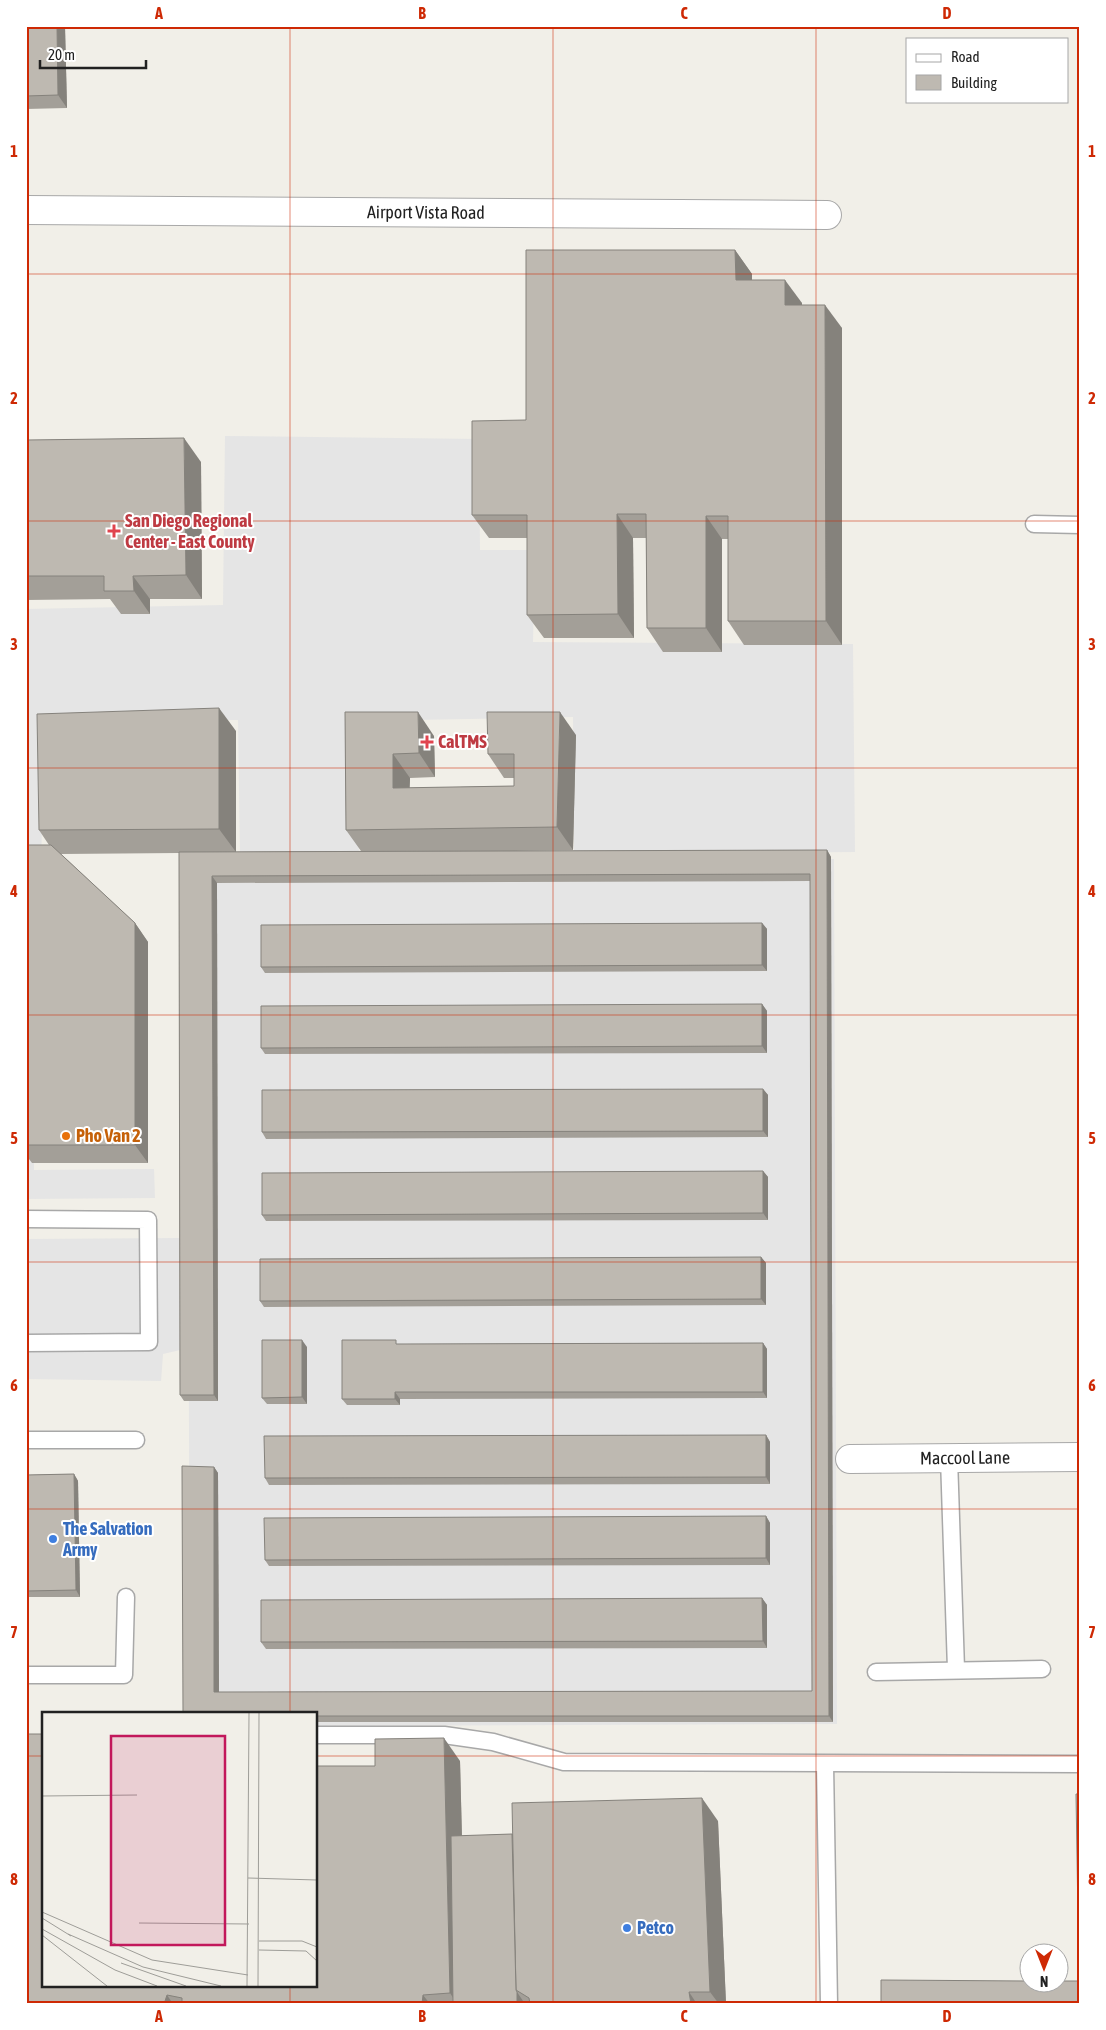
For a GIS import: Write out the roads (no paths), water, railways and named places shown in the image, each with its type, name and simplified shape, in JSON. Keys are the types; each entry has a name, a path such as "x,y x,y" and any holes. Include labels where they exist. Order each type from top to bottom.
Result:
{"street":[{"name":"Airport Vista Road","path":"26,210 827,215"},
{"name":"Maccool Lane","path":"850,1459 1080,1457"}],"lane":[{"path":"1034,524 1080,525"},
{"path":"26,1219 148,1220 149,1333 149,1342 26,1343"},
{"path":"26,1440 136,1440"},
{"path":"949,1458 956,1669"},
{"path":"26,1675 124,1675 126,1597"},
{"path":"876,1672 956,1669 1042,1669"},
{"path":"318,1735 444,1735 492,1742 564,1762 1080,1764"},
{"path":"825,1764 829,2004"}],"place":[{"name":"San Diego Regional Center - East County","path":"114,531"},
{"name":"CalTMS","path":"427,742"},
{"name":"Pho Van 2","path":"66,1136"},
{"name":"The Salvation Army","path":"53,1539"},
{"name":"Petco","path":"627,1928"}]}
